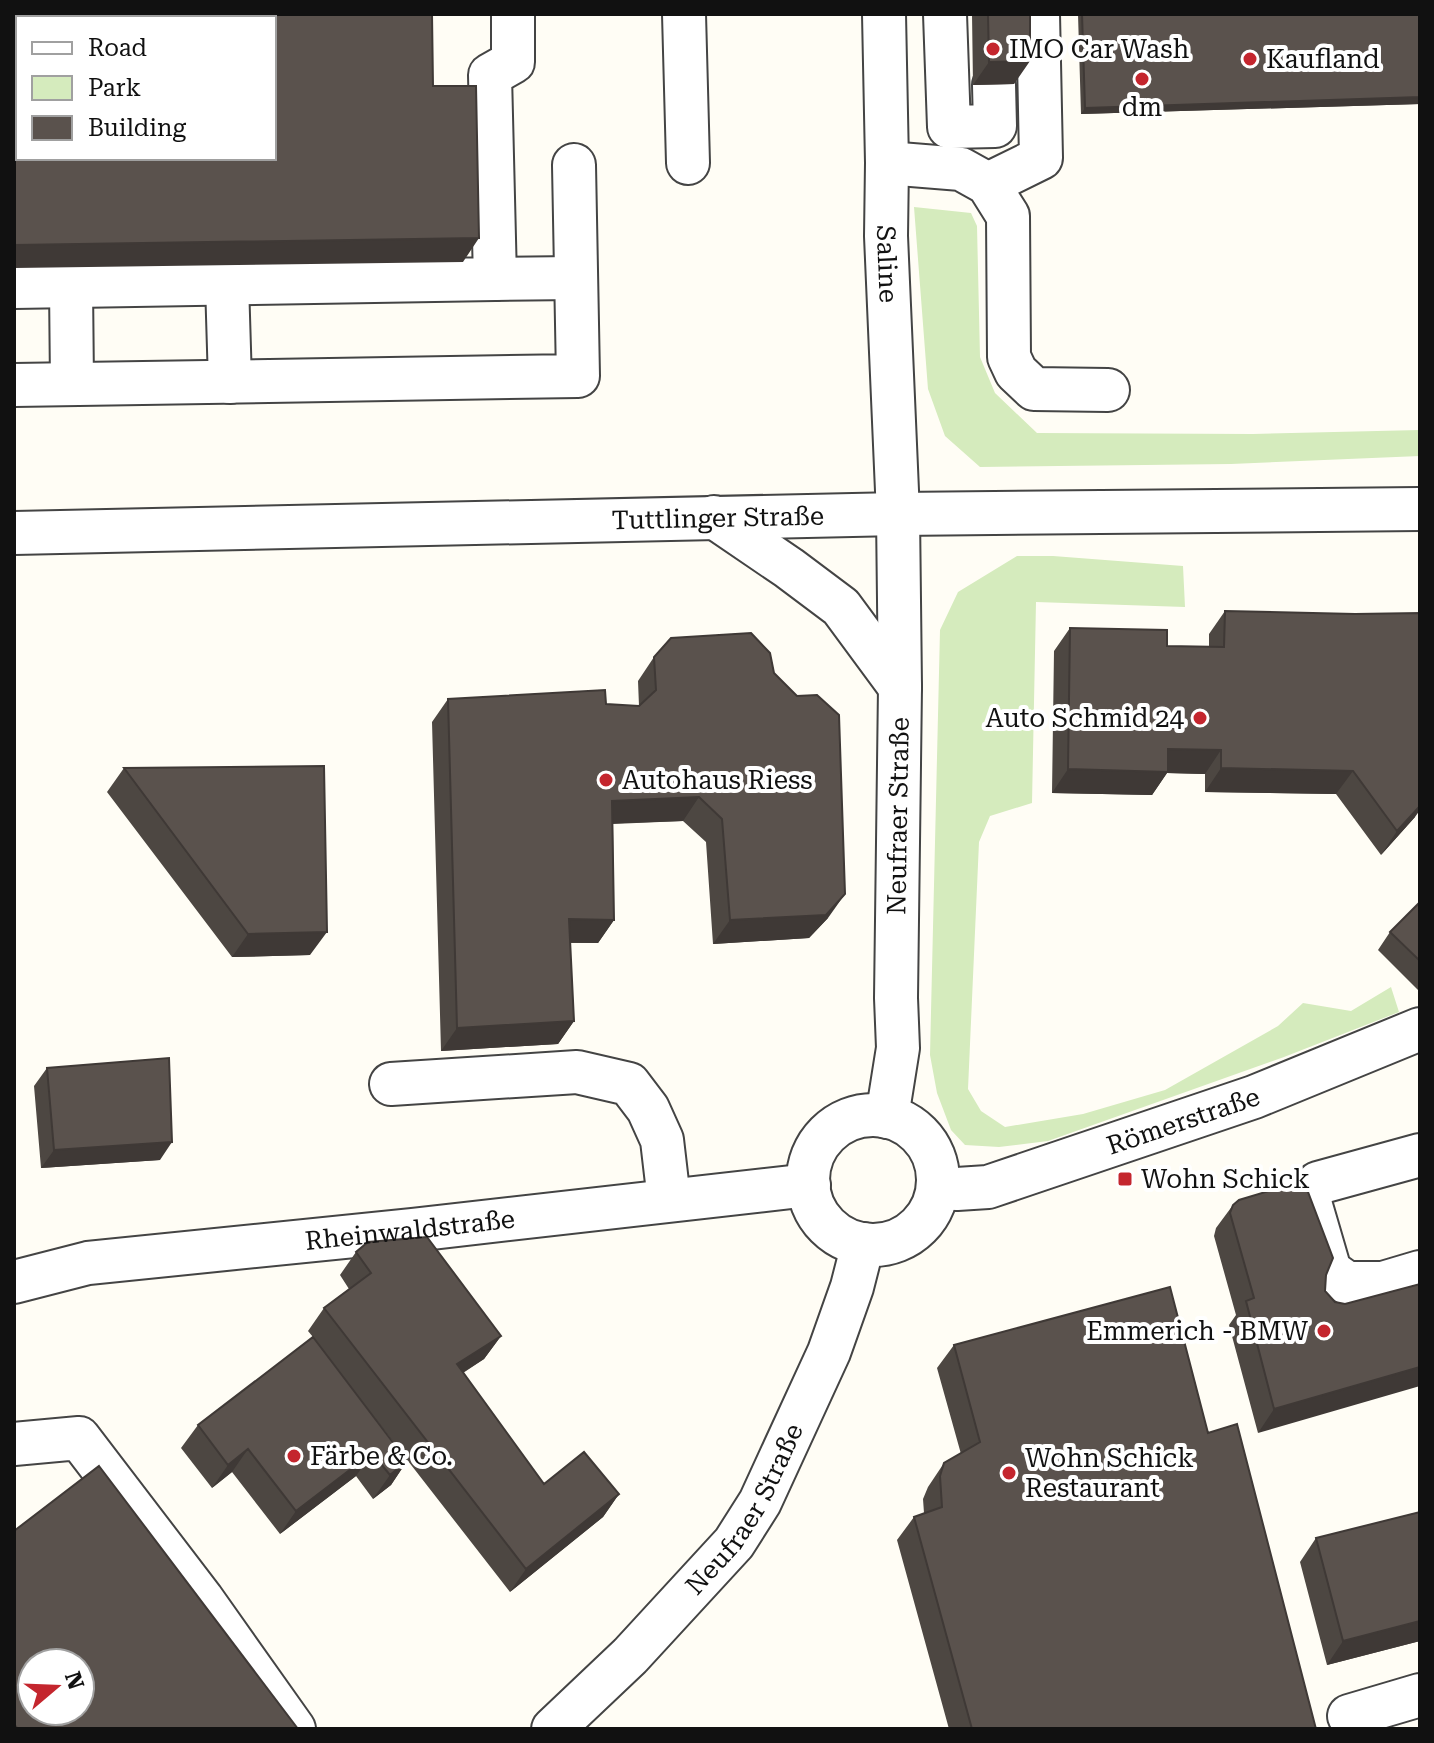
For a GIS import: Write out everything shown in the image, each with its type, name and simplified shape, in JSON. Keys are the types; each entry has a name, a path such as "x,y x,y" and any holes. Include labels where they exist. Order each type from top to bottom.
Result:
{"street":[{"path":"495,279 490,75 513,62 513,14"},
{"path":"684,14 688,163"},
{"name":"Saline","path":"884,14 886,236 898,514"},
{"path":"945,14 949,127 995,126 994,85"},
{"path":"988,184 1041,158 1038,14"},
{"path":"446,88 491,88"},
{"path":"887,163 961,169 988,184 1008,216 1009,357 1016,372 1034,389 1108,390"},
{"path":"14,385 578,376 574,165"},
{"path":"14,287 575,278"},
{"path":"227,283 230,382"},
{"path":"71,286 72,384"},
{"name":"Tuttlinger Straße","path":"14,533 714,517 1420,509"},
{"name":"Neufraer Straße","path":"887,1117 898,1048 898,514"},
{"path":"714,517 841,607 900,687"},
{"name":"Römerstraße","path":"938,1188 988,1187 1254,1097 1420,1029"},
{"path":"391,1084 577,1072 629,1084 648,1109 662,1140 669,1200"},
{"path":"858,1117 887,1117 906,1125 922,1138 935,1160 938,1188 929,1214 911,1233 886,1244 863,1244 839,1236 823,1222 813,1205 809,1185 811,1162 828,1134 837,1126 858,1117"},
{"path":"1420,1155 1318,1183 1309,1199 1330,1271 1347,1283 1383,1283 1420,1272"},
{"name":"Rheinwaldstraße","path":"14,1282 88,1263 809,1185"},
{"name":"Neufraer Straße","path":"553,1729 630,1656 741,1533 760,1502 829,1352 852,1287 863,1244"},
{"path":"14,1444 79,1438 202,1599 294,1729"},
{"path":"1349,1716 1420,1695"}],"green space":[{"path":"914,207 971,213 977,226 980,357 995,393 1037,433 1253,434 1420,430 1420,456 1231,464 980,467 945,436 928,389"},
{"path":"1017,556 1183,566 1185,607 1036,602 1032,803 990,816 979,842 968,1089 981,1111 1005,1127 1083,1114 1165,1090 1278,1026 1303,1003 1351,1011 1391,987 1399,1012 1284,1057 1048,1141 999,1147 965,1145 951,1130 937,1093 930,1055 940,630 958,592"}],"building":[{"path":"14,14 432,14 433,86 476,86 479,238 14,245"},
{"path":"988,14 1030,14 1030,61 989,62"},
{"name":"Kaufland","path":"1082,14 1420,14 1420,97 1085,108"},
{"path":"1225,611 1420,613 1420,806 1397,831 1353,771 1221,768 1221,750 1168,749 1168,772 1068,769 1070,628 1167,630 1167,646 1224,647"},
{"path":"751,633 770,653 774,673 797,696 817,695 839,715 845,894 826,915 730,920 722,819 699,797 612,801 614,920 569,919 574,1021 457,1028 448,699 605,690 606,704 639,706 656,690 654,657 671,638"},
{"path":"324,766 327,932 248,934 124,768"},
{"path":"1420,902 1420,961 1390,932"},
{"path":"169,1058 172,1142 54,1150 47,1068"},
{"path":"1295,1183 1308,1192 1333,1258 1326,1275 1325,1291 1335,1302 1345,1304 1420,1284 1420,1367 1274,1409 1246,1301 1254,1298 1230,1213 1239,1200"},
{"path":"427,1237 501,1336 457,1364 544,1484 584,1452 619,1494 526,1569 324,1308 371,1273 356,1252 368,1242"},
{"path":"1170,1287 1208,1433 1237,1424 1316,1729 972,1729 914,1517 942,1507 940,1476 944,1463 980,1442 954,1345"},
{"path":"313,1337 407,1461 390,1475 372,1453 296,1511 248,1449 228,1465 198,1425"},
{"path":"99,1466 298,1729 18,1729 16,1727 96,1727 96,1647 16,1647 16,1726 14,1531"},
{"path":"1420,1512 1420,1621 1343,1641 1316,1538"}],"place":[{"name":"IMO Car Wash","path":"993,49"},
{"name":"Kaufland","path":"1250,59"},
{"name":"dm","path":"1142,79"},
{"name":"Auto Schmid 24","path":"1200,718"},
{"name":"Autohaus Riess","path":"606,780"},
{"name":"Wohn Schick","path":"1125,1179"},
{"name":"Emmerich - BMW","path":"1324,1331"},
{"name":"Färbe & Co.","path":"294,1456"},
{"name":"Wohn Schick Restaurant","path":"1009,1473"}]}
